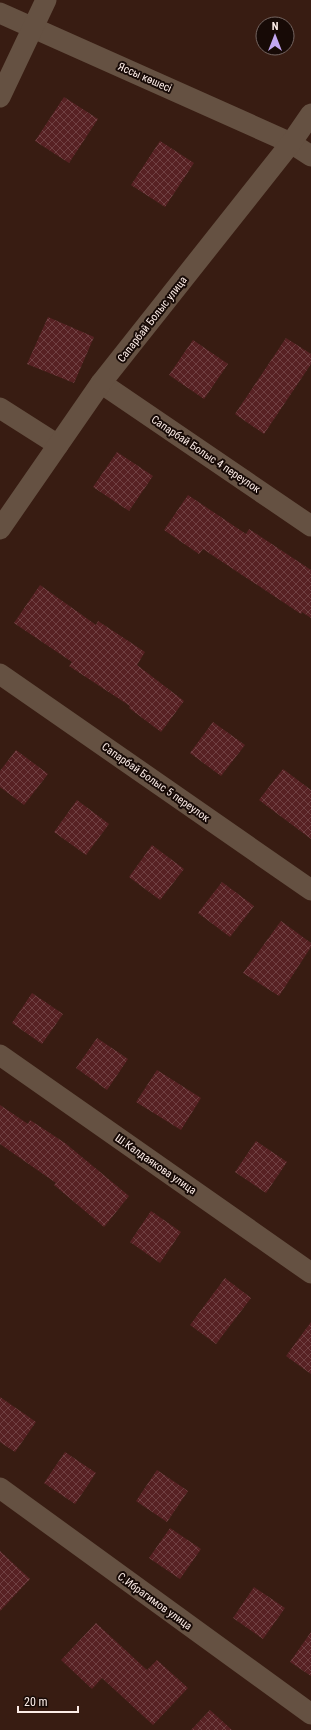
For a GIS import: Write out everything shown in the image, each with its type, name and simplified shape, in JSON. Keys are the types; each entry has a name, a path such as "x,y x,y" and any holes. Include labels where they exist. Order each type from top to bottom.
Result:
{"street":[{"path":"0,97 46,0"},
{"name":"Яссы көшесі","path":"0,13 291,142 311,156"},
{"name":"Сапарбай Болыс улица","path":"0,529 101,383 291,142 311,114"},
{"name":"Сапарбай Болыс 4 переулок","path":"101,383 311,526"},
{"path":"0,408 58,445"},
{"name":"Сапарбай Болыс 5 переулок","path":"0,674 311,890"},
{"name":"Ш.Калдаякова улица","path":"0,1055 311,1273"},
{"name":"С.Ибрагимов улица","path":"0,1488 311,1714"}],"building":[{"path":"64,97 98,119 69,163 35,141"},
{"path":"160,141 194,163 165,207 131,185"},
{"path":"48,317 94,337 74,383 27,364"},
{"path":"286,338 311,354 311,364 264,434 235,414"},
{"path":"193,340 228,364 204,399 169,375"},
{"path":"117,452 153,476 129,511 93,487"},
{"path":"188,495 246,534 249,529 311,570 311,618 302,612 301,614 203,549 199,554 164,530"},
{"path":"40,585 96,625 98,621 145,652 137,665 184,701 161,732 129,708 130,706 69,666 72,662 14,623"},
{"path":"213,722 245,745 221,776 190,753"},
{"path":"16,750 48,774 24,805 0,787 0,771"},
{"path":"283,769 311,790 311,839 259,800"},
{"path":"77,800 109,824 86,855 54,832"},
{"path":"152,845 184,869 160,900 129,877"},
{"path":"222,882 254,906 230,937 198,913"},
{"path":"281,921 311,943 311,947 279,996 243,973"},
{"path":"32,993 63,1014 42,1044 12,1023"},
{"path":"97,1038 128,1059 107,1090 76,1068"},
{"path":"157,1070 201,1098 181,1130 136,1102"},
{"path":"0,1105 28,1124 30,1120 65,1143 129,1196 104,1227 54,1185 56,1183 0,1144"},
{"path":"256,1141 287,1162 266,1193 235,1172"},
{"path":"151,1211 181,1232 160,1263 130,1242"},
{"path":"225,1278 251,1298 216,1344 190,1325"},
{"path":"311,1322 311,1374 286,1356"},
{"path":"0,1397 36,1422 15,1452 0,1442"},
{"path":"65,1452 96,1473 75,1504 44,1483"},
{"path":"157,1470 188,1491 167,1522 136,1501"},
{"path":"170,1528 201,1549 180,1579 149,1558"},
{"path":"0,1551 30,1579 0,1611"},
{"path":"254,1587 285,1608 263,1639 233,1618"},
{"path":"96,1623 147,1670 157,1660 188,1688 153,1725 102,1678 92,1689 61,1660"},
{"path":"311,1632 311,1676 290,1662"},
{"path":"210,1710 232,1730 191,1730"}]}
